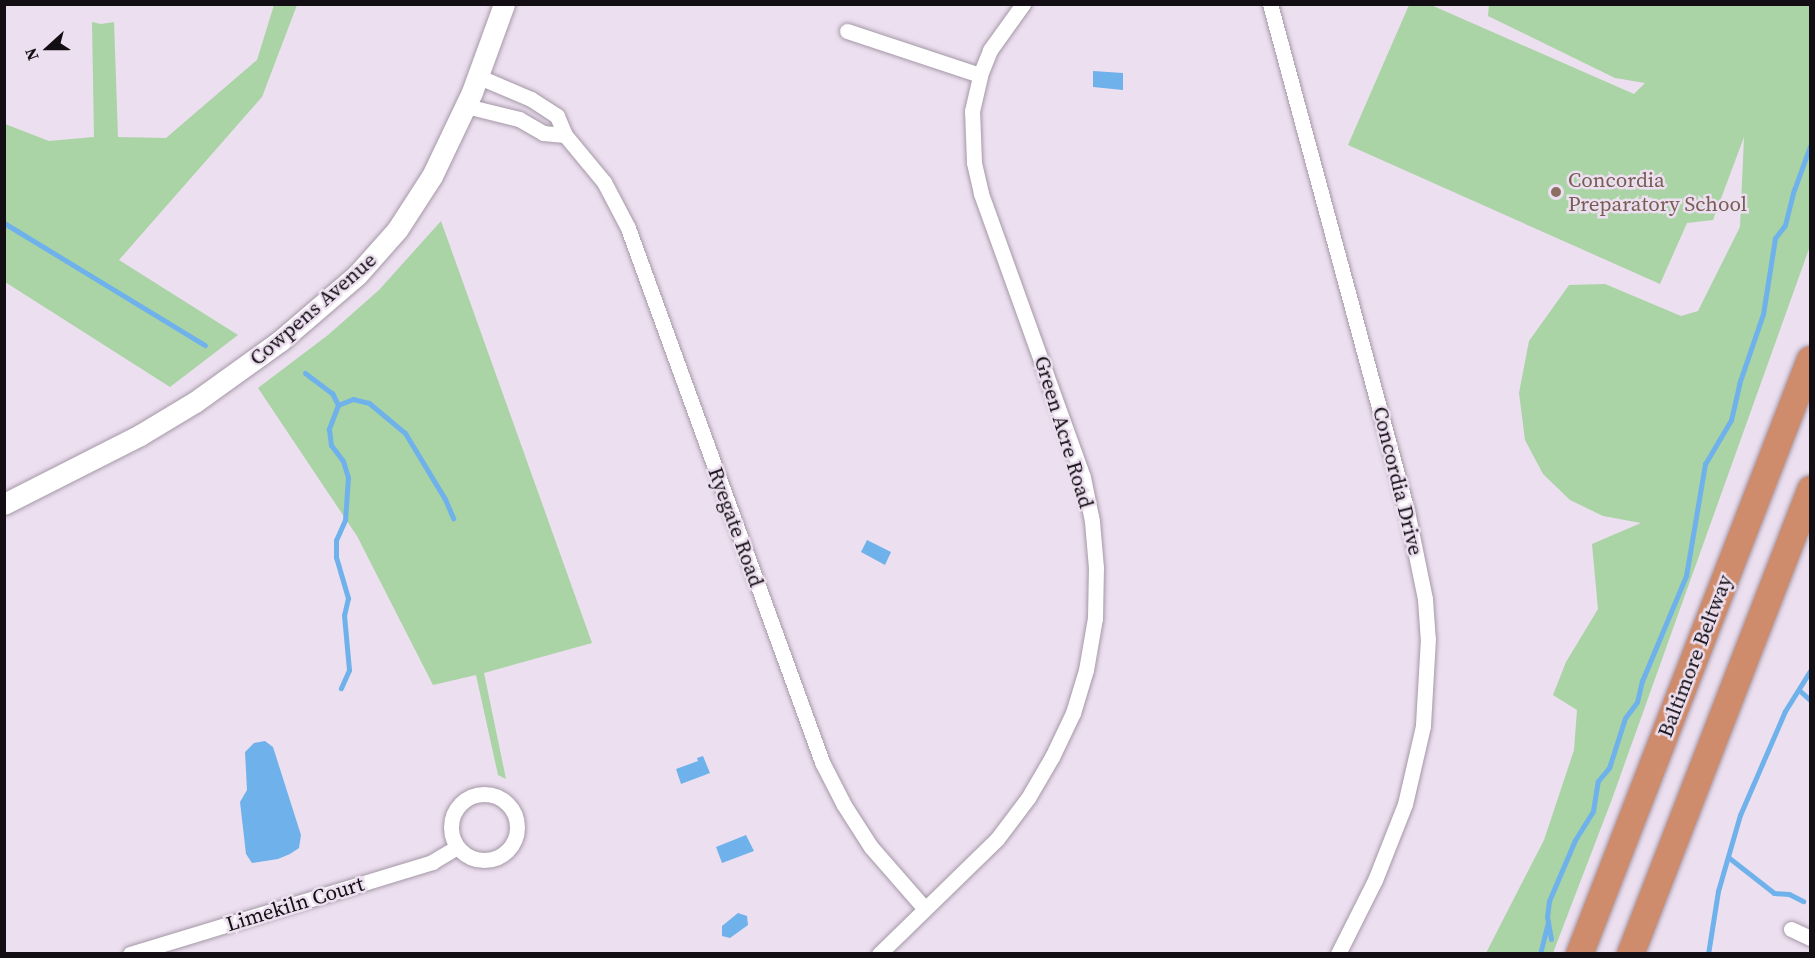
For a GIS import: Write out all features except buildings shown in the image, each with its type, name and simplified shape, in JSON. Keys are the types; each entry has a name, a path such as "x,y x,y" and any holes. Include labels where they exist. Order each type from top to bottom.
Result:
{"highway":[{"name":"Baltimore Beltway","path":"1579,954 1810,359"},
{"path":"1630,954 1810,489"},
{"path":"1635,954 1659,880"}],"street":[{"name":"Cowpens Avenue","path":"4,504 140,435 195,402 257,359 336,295 378,253 413,207 446,148 466,105 504,4"},
{"name":"Green Acre Road","path":"879,954 997,839 1028,798 1052,757 1079,692 1095,618 1096,568 1092,521 1083,477 981,193 974,162 972,111 980,75 990,50 1023,4"},
{"name":"Concordia Drive","path":"1270,4 1407,510 1420,568 1427,628 1427,682 1423,726 1407,794 1375,880 1338,954"},
{"path":"848,31 980,75"},
{"name":"Ryegate Road","path":"477,76 531,99 557,116 566,135 604,182 628,228 822,762 844,805 871,847 925,909"},
{"path":"466,105 519,119 543,133 566,135"},
{"path":"474,795 495,796 512,809 517,820 517,831 507,852 498,858 475,860 457,847 452,837 452,816 465,800 474,795"},
{"name":"Limekiln Court","path":"130,954 432,862 457,847"},
{"path":"1791,929 1810,938"}],"green space":[{"path":"274,5 297,5 262,97 119,260 238,335 170,387 5,282 5,124 49,141 94,137 92,22 101,24 114,22 118,137 166,138 257,60"},
{"path":"1409,5 1431,5 1634,94 1645,83 1615,78 1488,16 1489,5 1810,5 1810,246 1612,799 1553,953 1486,953 1544,840 1574,750 1577,710 1553,695 1566,662 1598,609 1592,544 1641,523 1603,516 1570,500 1543,474 1525,440 1519,393 1529,341 1569,285 1605,284 1681,316 1698,311 1740,227 1744,137 1713,220 1687,223 1660,284 1348,145"},
{"path":"441,221 592,643 484,673 506,779 498,775 476,675 433,685 357,536 258,388 328,335 379,290"}],"water":[{"path":"1093,71 1123,73 1123,90 1093,87"},
{"path":"867,540 891,552 885,565 861,552"},
{"path":"265,741 273,747 301,835 299,848 290,854 278,859 252,863 246,854 240,802 247,790 245,752 254,743"},
{"path":"703,756 710,773 681,784 676,769 698,761 697,758"},
{"path":"746,835 754,851 722,863 716,847"},
{"path":"738,913 747,916 748,925 730,938 722,936 722,926"}],"waterway":[{"path":"1551,939 1547,917 1549,901 1575,840 1593,811 1598,781 1609,768 1625,718 1637,702 1642,681 1686,576 1705,464 1731,420 1739,384 1763,314 1775,238 1785,225 1794,190 1810,146"},
{"path":"4,223 205,345"},
{"path":"305,373 332,393 338,405 329,429 331,445 343,461 348,477 345,520 336,540 336,557 348,598 344,615 349,670 341,688"},
{"path":"338,405 353,399 369,403 405,433 445,499 453,518"},
{"path":"1708,954 1718,891 1740,815 1785,711 1810,671"},
{"path":"1799,690 1810,700"},
{"path":"1728,857 1774,893 1789,894 1803,901"},
{"path":"1540,954 1548,922"}],"place":[{"name":"Concordia Preparatory School","path":"1556,192"}]}
